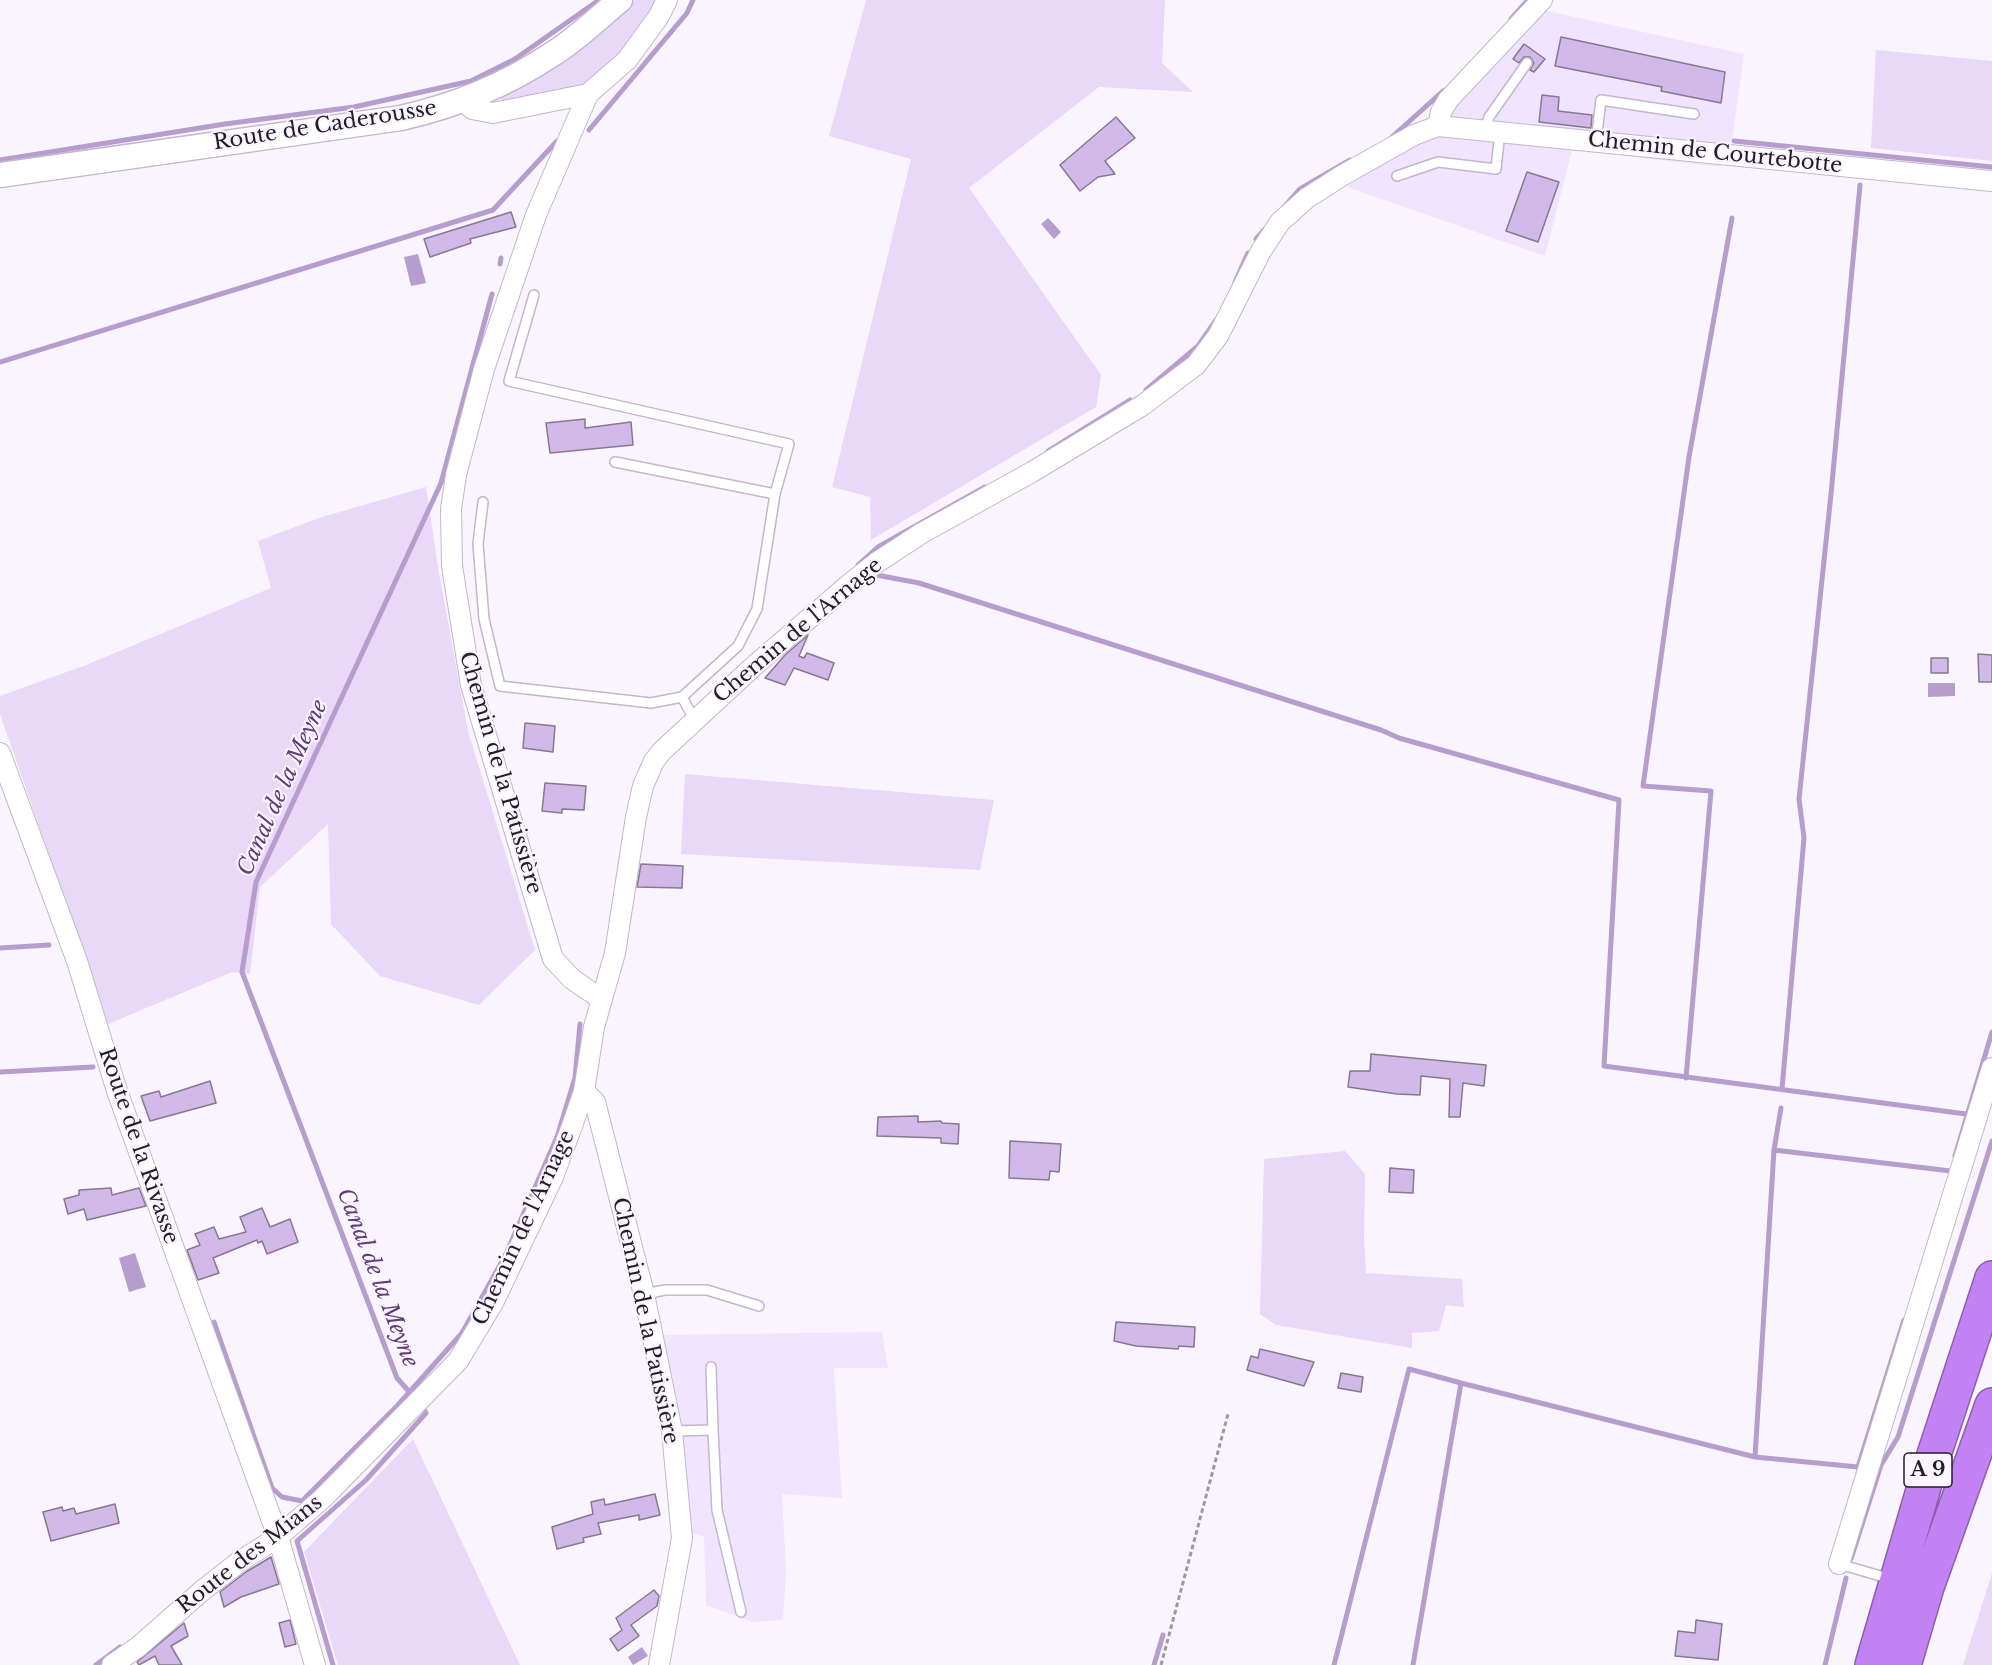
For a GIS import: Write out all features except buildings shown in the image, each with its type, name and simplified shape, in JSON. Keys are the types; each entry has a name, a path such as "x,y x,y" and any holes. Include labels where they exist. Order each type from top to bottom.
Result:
{"highway":[{"name":"A 9","path":"1872,1665 1928,1473 1992,1278"},
{"name":"A 9","path":"1904,1665 1927,1587 1992,1406"}],"street":[{"name":"Route de Caderousse","path":"0,175 401,118 430,111 463,100 552,55 620,0"},
{"name":"Chemin de la Patissière","path":"601,999 572,980 553,959 471,685 452,566 451,510 456,475 484,369 536,215 588,94 627,60 667,0"},
{"path":"1438,126 1441,112 1448,100 1542,0"},
{"path":"463,100 472,109 493,113 588,94"},
{"name":"Chemin de Courtebotte","path":"1438,126 1992,181"},
{"name":"Chemin de l'Arnage","path":"458,1361 494,1300 553,1177 584,1091 594,1027 615,952 636,817 643,786 654,761 694,719 813,614 876,563 922,533 1032,472 1143,405 1196,365 1218,336 1261,251 1280,222 1307,198 1343,175 1414,135 1438,126"},
{"name":"Route de la Rivasse","path":"0,753 77,961 117,1091 278,1537 315,1665"},
{"path":"1839,1564 1992,1068"},
{"name":"Chemin de la Patissière","path":"584,1091 595,1102 644,1294 672,1431 682,1538 659,1665"},
{"name":"Route des Mians","path":"112,1665 138,1647 239,1562 278,1537 322,1498 458,1361"}],"lane":[{"path":"1397,176 1438,162 1496,169 1493,130 1489,117 1527,63"},
{"path":"1596,142 1601,100 1694,114"},
{"path":"483,501 478,544 484,619 500,686 651,703 682,697 738,646 757,609 775,494 789,444 509,381 534,295"},
{"path":"615,462 775,494"},
{"path":"682,697 694,719"},
{"path":"644,1294 665,1290 707,1290 759,1306"},
{"path":"711,1367 717,1510 741,1612"},
{"path":"672,1431 713,1430"},
{"path":"1839,1564 1896,1581"}],"path":[{"path":"1161,1665 1228,1414"}],"shaded area":[{"path":"635,0 656,0 632,40 611,65 599,75 572,90 547,96 503,102 501,100 502,95 621,14"},
{"path":"866,0 1165,0 1162,63 1193,92 1099,87 969,188 1101,375 1096,407 871,540 870,497 832,487 911,159 829,136"},
{"path":"1547,11 1744,54 1733,134 1721,167 1572,150 1545,256 1347,187 1452,106 1523,27"},
{"path":"1876,50 1992,61 1992,161 1871,148"},
{"path":"1048,218 1061,232 1054,239 1041,224"},
{"path":"418,254 426,283 411,286 404,257"},
{"path":"426,487 468,731 535,950 479,1005 380,976 331,924 328,824 260,887 250,974 232,972 108,1024 0,714 0,696 86,665 271,588 258,541 322,517"},
{"path":"1928,683 1955,683 1955,696 1928,697"},
{"path":"685,774 994,800 980,870 681,854"},
{"path":"1345,1151 1365,1174 1366,1273 1462,1279 1464,1307 1446,1305 1439,1331 1412,1333 1412,1348 1276,1325 1260,1314 1264,1159"},
{"path":"135,1253 146,1287 129,1292 119,1258"},
{"path":"882,1332 888,1368 834,1368 842,1498 782,1494 786,1570 783,1620 753,1622 706,1605 704,1536 687,1533 682,1454 663,1335"},
{"path":"413,1439 520,1665 338,1665 304,1552"},
{"path":"1992,1573 1992,1665 1963,1665"},
{"path":"642,1647 648,1656 633,1665 628,1657"}],"waterway":[{"path":"0,160 225,124 354,107 471,81 515,59 599,0"},
{"path":"589,130 687,13 693,0"},
{"path":"1511,19 1528,0"},
{"path":"1392,137 1443,91"},
{"path":"0,362 493,210 557,141 563,138"},
{"path":"1734,141 1992,167"},
{"path":"1285,206 1300,189 1350,160"},
{"path":"1782,1089 1804,838 1799,799 1860,185"},
{"path":"1686,1078 1711,791 1643,786 1689,457 1732,218"},
{"path":"1256,239 1265,229"},
{"path":"1235,282 1248,253"},
{"name":"Canal de la Meyne","path":"500,264 501,258"},
{"name":"Canal de la Meyne","path":"413,1396 397,1378 242,972 256,882 441,483 492,294"},
{"path":"1146,390 1198,346 1216,320"},
{"path":"1048,451 1130,400"},
{"path":"858,565 878,547 985,487"},
{"path":"871,574 919,583 1381,730 1399,738 1619,800 1604,1066 1966,1114"},
{"path":"0,948 49,945"},
{"path":"214,1322 272,1488 282,1497 302,1501 397,1406 462,1333 505,1256 557,1137 575,1078 580,1024"},
{"path":"1955,1156 1992,1032"},
{"path":"0,1072 93,1067"},
{"path":"1781,1108 1774,1150 1951,1171"},
{"path":"1851,1559 1881,1465 1898,1437 1992,1141"},
{"path":"1755,1457 1774,1150"},
{"path":"1461,1383 1755,1457 1858,1467 1904,1320"},
{"path":"1334,1665 1409,1369 1461,1383 1413,1665"},
{"name":"Canal de la Meyne","path":"333,1665 297,1541 366,1480 426,1413 423,1408"},
{"path":"1825,1665 1846,1578"},
{"path":"1154,1665 1163,1635"},
{"path":"96,1665 120,1647"}]}
